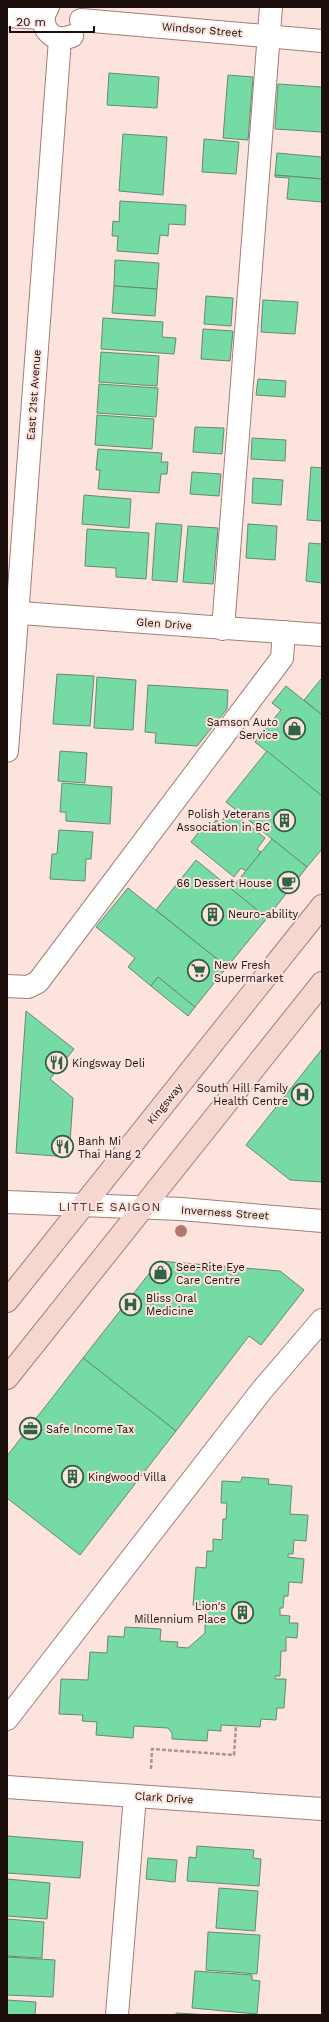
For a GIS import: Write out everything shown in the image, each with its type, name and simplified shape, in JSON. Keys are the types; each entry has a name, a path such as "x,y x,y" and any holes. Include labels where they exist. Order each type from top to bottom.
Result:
{"main road":[{"name":"Kingsway","path":"7,1301 322,906"},
{"path":"7,1378 322,983"}],"street":[{"path":"223,629 271,7"},
{"path":"7,16 46,13 44,24 50,34 60,39 66,39 77,32 79,14"},
{"name":"Windsor Street","path":"79,14 322,41"},
{"name":"East 21st Avenue","path":"7,751 12,613 60,39"},
{"name":"Glen Drive","path":"12,613 322,635"},
{"path":"7,986 28,987 38,982 282,658 284,632"},
{"name":"Inverness Street","path":"7,1202 213,1212 322,1221"},
{"path":"7,1719 262,1390 322,1320"},
{"name":"Clark Drive","path":"7,1787 322,1809"},
{"path":"117,2015 134,1796"}],"path":[{"path":"151,1769 152,1749 234,1755 236,1726"}],"building":[{"path":"109,73 159,77 157,108 107,105"},
{"path":"228,75 253,77 248,140 223,138"},
{"path":"278,84 322,87 322,132 275,129"},
{"path":"123,134 167,137 163,195 119,191"},
{"path":"204,139 239,142 236,174 202,172"},
{"path":"277,153 322,157 322,179 275,175"},
{"path":"275,175 322,179 322,202 287,199 289,178 275,177"},
{"path":"120,201 186,205 185,225 169,224 168,236 160,235 158,254 117,251 118,236 112,236 113,221 119,222"},
{"path":"115,260 159,263 157,289 114,286"},
{"path":"114,286 157,289 155,316 112,313"},
{"path":"206,296 233,298 231,326 204,324"},
{"path":"263,300 298,302 295,334 261,332"},
{"path":"103,318 163,322 162,337 176,338 174,354 101,349"},
{"path":"203,329 233,331 230,361 201,359"},
{"path":"101,352 159,356 157,386 99,382"},
{"path":"258,379 286,381 285,397 256,395"},
{"path":"99,384 158,388 156,417 97,413"},
{"path":"97,415 154,419 152,449 95,445"},
{"path":"195,427 224,428 222,454 193,452"},
{"path":"252,438 286,440 285,461 251,459"},
{"path":"98,449 162,453 161,462 168,462 167,474 161,474 159,493 98,489 100,470 96,470"},
{"path":"311,467 322,468 322,521 307,520"},
{"path":"192,472 221,474 219,496 190,494"},
{"path":"253,478 283,480 281,505 252,503"},
{"path":"84,495 131,499 129,528 82,524"},
{"path":"156,523 182,525 177,582 152,580"},
{"path":"248,524 277,526 275,560 246,558"},
{"path":"188,526 218,528 213,584 183,582"},
{"path":"87,529 149,533 146,579 116,577 116,568 85,566"},
{"path":"309,543 322,544 322,583 306,581"},
{"path":"57,674 94,676 90,726 53,724"},
{"path":"97,677 136,680 133,730 94,728"},
{"path":"322,678 322,715 304,700"},
{"path":"148,685 228,690 227,709 197,746 155,743 156,733 145,732"},
{"name":"Samson Auto Service","path":"286,686 322,715 322,796 255,742 281,710 272,703"},
{"path":"60,751 87,753 85,783 58,781"},
{"name":"Polish Veterans Association in BC","path":"267,751 322,796 322,849 307,867 226,802"},
{"path":"62,783 112,787 110,824 66,821 66,812 60,812"},
{"path":"230,810 265,838 257,849 261,852 246,871 241,868 234,877 191,842 204,825 209,829 216,820 220,823"},
{"path":"59,830 93,832 91,859 86,859 85,881 50,879 52,854 57,854"},
{"path":"272,839 307,867 267,918 231,889"},
{"name":"Neuro-ability","path":"196,860 267,918 227,967 156,910"},
{"path":"128,888 227,967 195,1007 158,977 151,986 128,967 135,958 96,927"},
{"path":"158,977 195,1007 188,1016 151,986"},
{"path":"26,1011 74,1049 50,1079 73,1098 69,1157 16,1153"},
{"path":"322,1049 322,1182 290,1180 246,1145"},
{"path":"159,1261 280,1271 304,1290 261,1345 249,1336 176,1431 83,1358"},
{"name":"Kingwood Villa","path":"83,1358 176,1431 80,1555 7,1498 7,1456"},
{"name":"Lion's Millennium Place","path":"242,1477 269,1479 268,1484 292,1486 290,1514 308,1515 306,1541 294,1540 293,1554 288,1554 288,1557 304,1559 302,1583 289,1582 288,1596 284,1596 283,1608 280,1608 280,1615 290,1616 289,1623 298,1623 297,1638 286,1637 286,1651 281,1651 280,1676 275,1676 275,1679 286,1679 284,1708 277,1708 276,1720 261,1719 260,1727 221,1725 221,1731 208,1730 207,1741 172,1739 172,1733 168,1728 134,1726 133,1738 96,1735 97,1722 82,1721 83,1715 59,1714 61,1679 88,1680 90,1652 107,1653 108,1636 124,1637 125,1627 161,1629 160,1641 178,1642 177,1647 188,1648 205,1633 205,1605 193,1605 196,1567 206,1568 207,1551 213,1551 213,1539 222,1540 223,1519 226,1519 227,1503 221,1503 222,1481 241,1482"},
{"path":"7,1836 83,1842 80,1878 7,1873"},
{"path":"197,1846 254,1850 253,1858 261,1859 259,1886 187,1881 189,1857 196,1858"},
{"path":"148,1858 177,1860 175,1882 146,1879"},
{"path":"7,1879 50,1883 47,1919 7,1916"},
{"path":"219,1888 258,1891 255,1931 216,1928"},
{"path":"7,1919 44,1922 42,1958 7,1956"},
{"path":"208,1932 260,1935 257,1974 206,1970"},
{"path":"7,1957 55,1960 53,1997 7,1995"},
{"path":"195,1971 252,1975 252,1980 260,1981 257,2014 192,2008"},
{"path":"7,2000 36,2002 35,2015 7,2015"},
{"path":"176,2013 210,2015 176,2015"}],"place":[{"name":"Samson Auto Service","path":"294,728"},
{"name":"Polish Veterans Association in BC","path":"285,820"},
{"name":"66 Dessert House","path":"288,883"},
{"name":"Neuro-ability","path":"212,914"},
{"name":"New Fresh Supermarket","path":"199,971"},
{"name":"Kingsway Deli","path":"56,1063"},
{"name":"South Hill Family Health Centre","path":"303,1094"},
{"name":"Banh Mi Thai Hang 2","path":"63,1147"},
{"name":"See-Rite Eye Care Centre","path":"161,1273"},
{"name":"Bliss Oral Medicine","path":"131,1304"},
{"name":"Safe Income Tax","path":"31,1429"},
{"name":"Kingwood Villa","path":"73,1477"},
{"name":"Lion's Millennium Place","path":"242,1612"}],"district":[{"name":"LITTLE SAIGON","path":"110,1207"}]}
